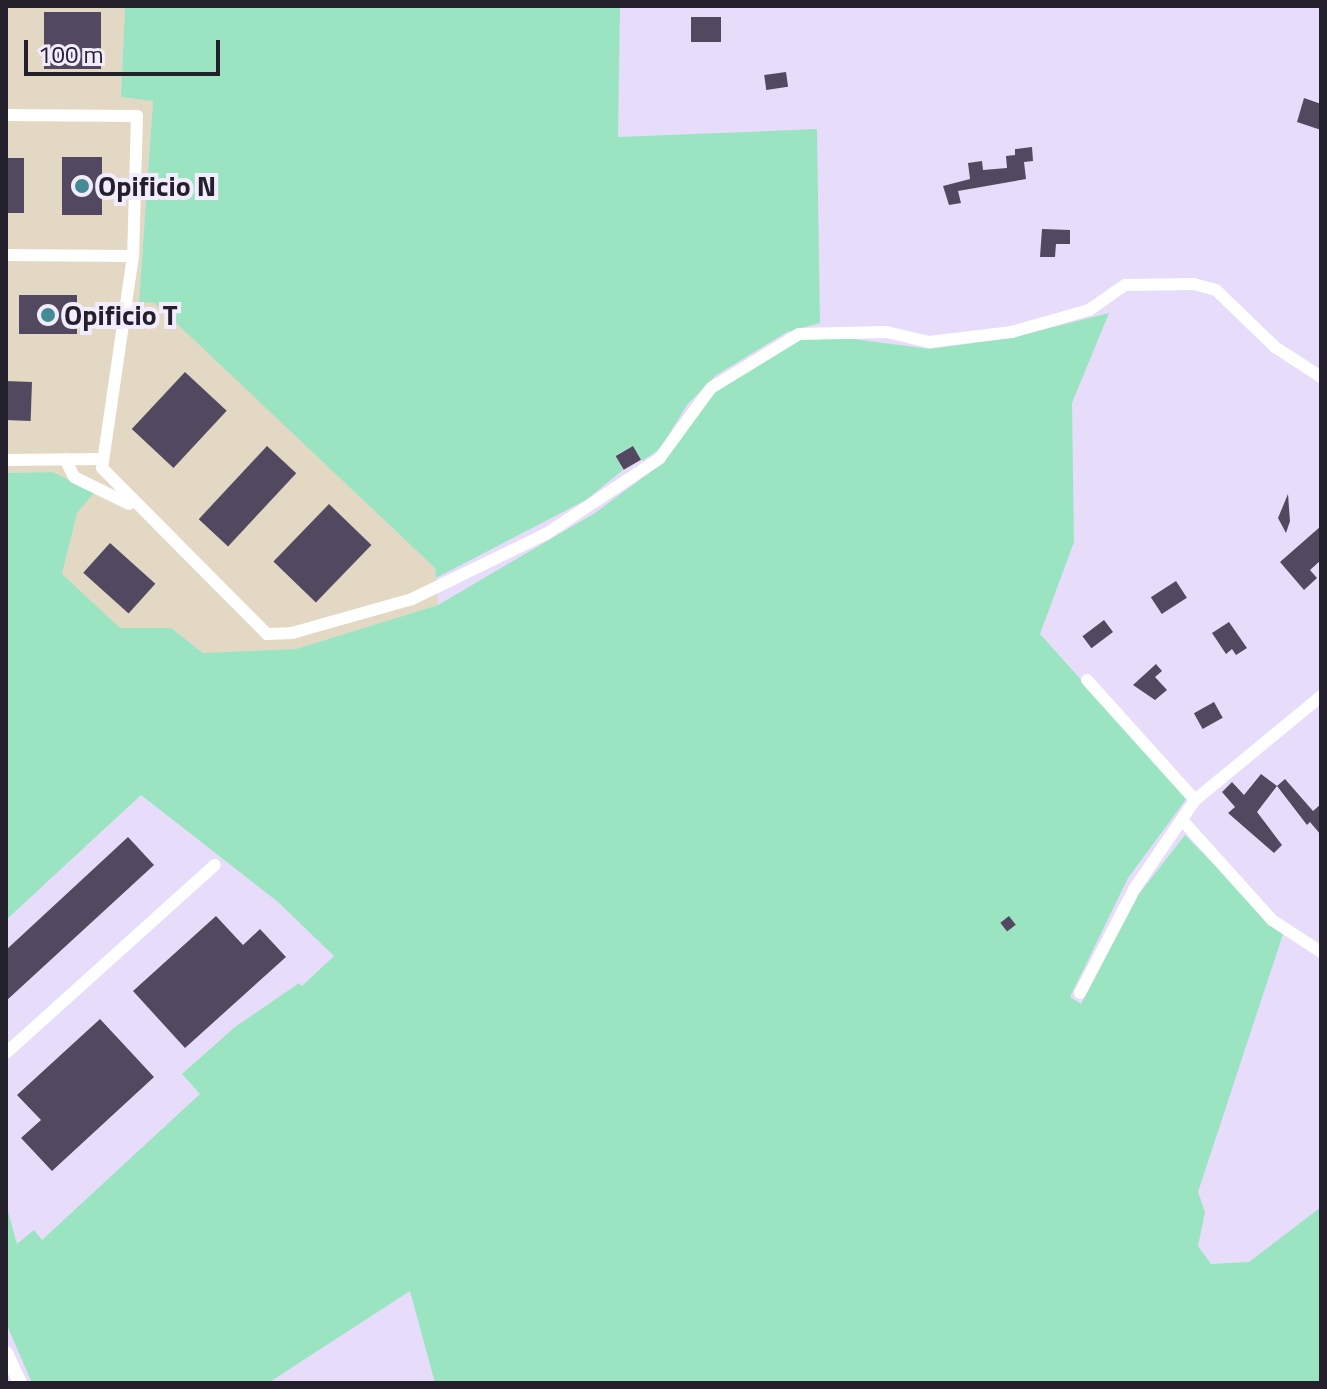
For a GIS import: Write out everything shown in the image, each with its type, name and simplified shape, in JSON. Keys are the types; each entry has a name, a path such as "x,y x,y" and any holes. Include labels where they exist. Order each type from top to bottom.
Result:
{"street":[{"path":"6,115 137,116 133,256 101,464 91,484"},
{"path":"6,255 133,256"},
{"path":"6,460 65,459 101,464 146,514 267,634 292,633 412,599 546,534 659,459 711,388 799,334 887,332 929,342 999,334 1089,310 1125,285 1194,284 1216,290 1275,347 1321,377"},
{"path":"65,459 74,477 146,514"},
{"path":"1087,680 1195,800"},
{"path":"1080,993 1135,888 1195,800 1321,696"},
{"path":"1182,820 1272,920 1321,952"},
{"path":"6,1053 215,865"},
{"path":"6,1353 20,1383"}],"shaded area":[{"path":"6,6 125,6 121,96 153,100 139,302 155,302 435,568 438,605 296,649 203,653 171,628 120,628 62,575 77,513 53,472 6,473"}],"green space":[{"path":"125,6 620,6 618,137 817,129 820,323 787,332 715,376 687,405 660,449 642,461 633,446 616,455 623,470 586,500 436,578 435,568 155,303 139,302 153,101 121,97"},
{"path":"1109,313 1072,403 1074,542 1040,634 1187,798 1128,878 1070,997 1081,1004 1139,894 1185,835 1283,934 1198,1192 1205,1212 1198,1246 1211,1264 1249,1262 1321,1207 1321,1383 435,1383 410,1291 268,1383 32,1383 6,1323 6,1204 17,1244 34,1230 42,1240 200,1094 182,1074 235,1027 299,983 302,986 334,956 278,902 141,795 6,920 6,473 53,472 94,493 77,513 62,574 120,628 171,628 203,653 296,649 438,605 595,513 665,461 712,394 786,344 815,334 930,349 1010,338"}],"building":[{"path":"44,12 101,12 101,69 44,69"},
{"path":"691,17 721,17 721,42 691,42"},
{"path":"786,72 788,87 766,90 764,75"},
{"path":"1304,98 1321,104 1321,130 1297,122"},
{"path":"1032,147 1033,161 1024,162 1026,179 958,191 961,203 949,205 943,186 970,179 968,163 982,161 983,170 1007,168 1006,156 1015,155 1015,149"},
{"name":"Opificio N","path":"62,157 102,157 102,215 62,215"},
{"path":"6,158 24,158 24,213 6,213"},
{"path":"1042,229 1070,230 1070,244 1056,244 1055,257 1040,257"},
{"name":"Opificio T","path":"19,295 77,295 77,334 19,334"},
{"path":"185,372 227,411 173,468 132,429"},
{"path":"6,381 32,382 31,421 6,420"},
{"path":"267,446 296,473 228,546 199,519"},
{"path":"633,446 641,460 624,470 616,456"},
{"path":"1288,494 1290,521 1286,533 1278,518"},
{"path":"329,504 371,545 316,603 273,562"},
{"path":"1321,526 1321,560 1310,570 1317,578 1304,590 1280,562"},
{"path":"110,543 155,584 129,614 83,573"},
{"path":"1176,581 1187,598 1162,614 1151,597"},
{"path":"1104,620 1113,632 1091,648 1082,636"},
{"path":"1229,622 1247,648 1236,655 1232,649 1226,654 1212,633"},
{"path":"1156,664 1162,671 1155,677 1167,690 1155,700 1133,685"},
{"path":"1214,702 1223,718 1203,729 1194,713"},
{"path":"1261,774 1277,786 1257,812 1282,845 1274,853 1228,813 1235,807 1222,792 1232,782 1244,795"},
{"path":"1285,779 1313,811 1321,804 1321,835 1310,822 1307,825 1277,786"},
{"path":"128,837 154,865 6,1001 6,950"},
{"path":"216,916 243,945 260,929 286,957 185,1048 133,991"},
{"path":"1009,916 1016,925 1007,931 1000,923"},
{"path":"100,1019 154,1077 52,1171 21,1138 41,1120 17,1095"}],"place":[{"name":"Opificio N","path":"82,186"},
{"name":"Opificio T","path":"48,315"}]}
